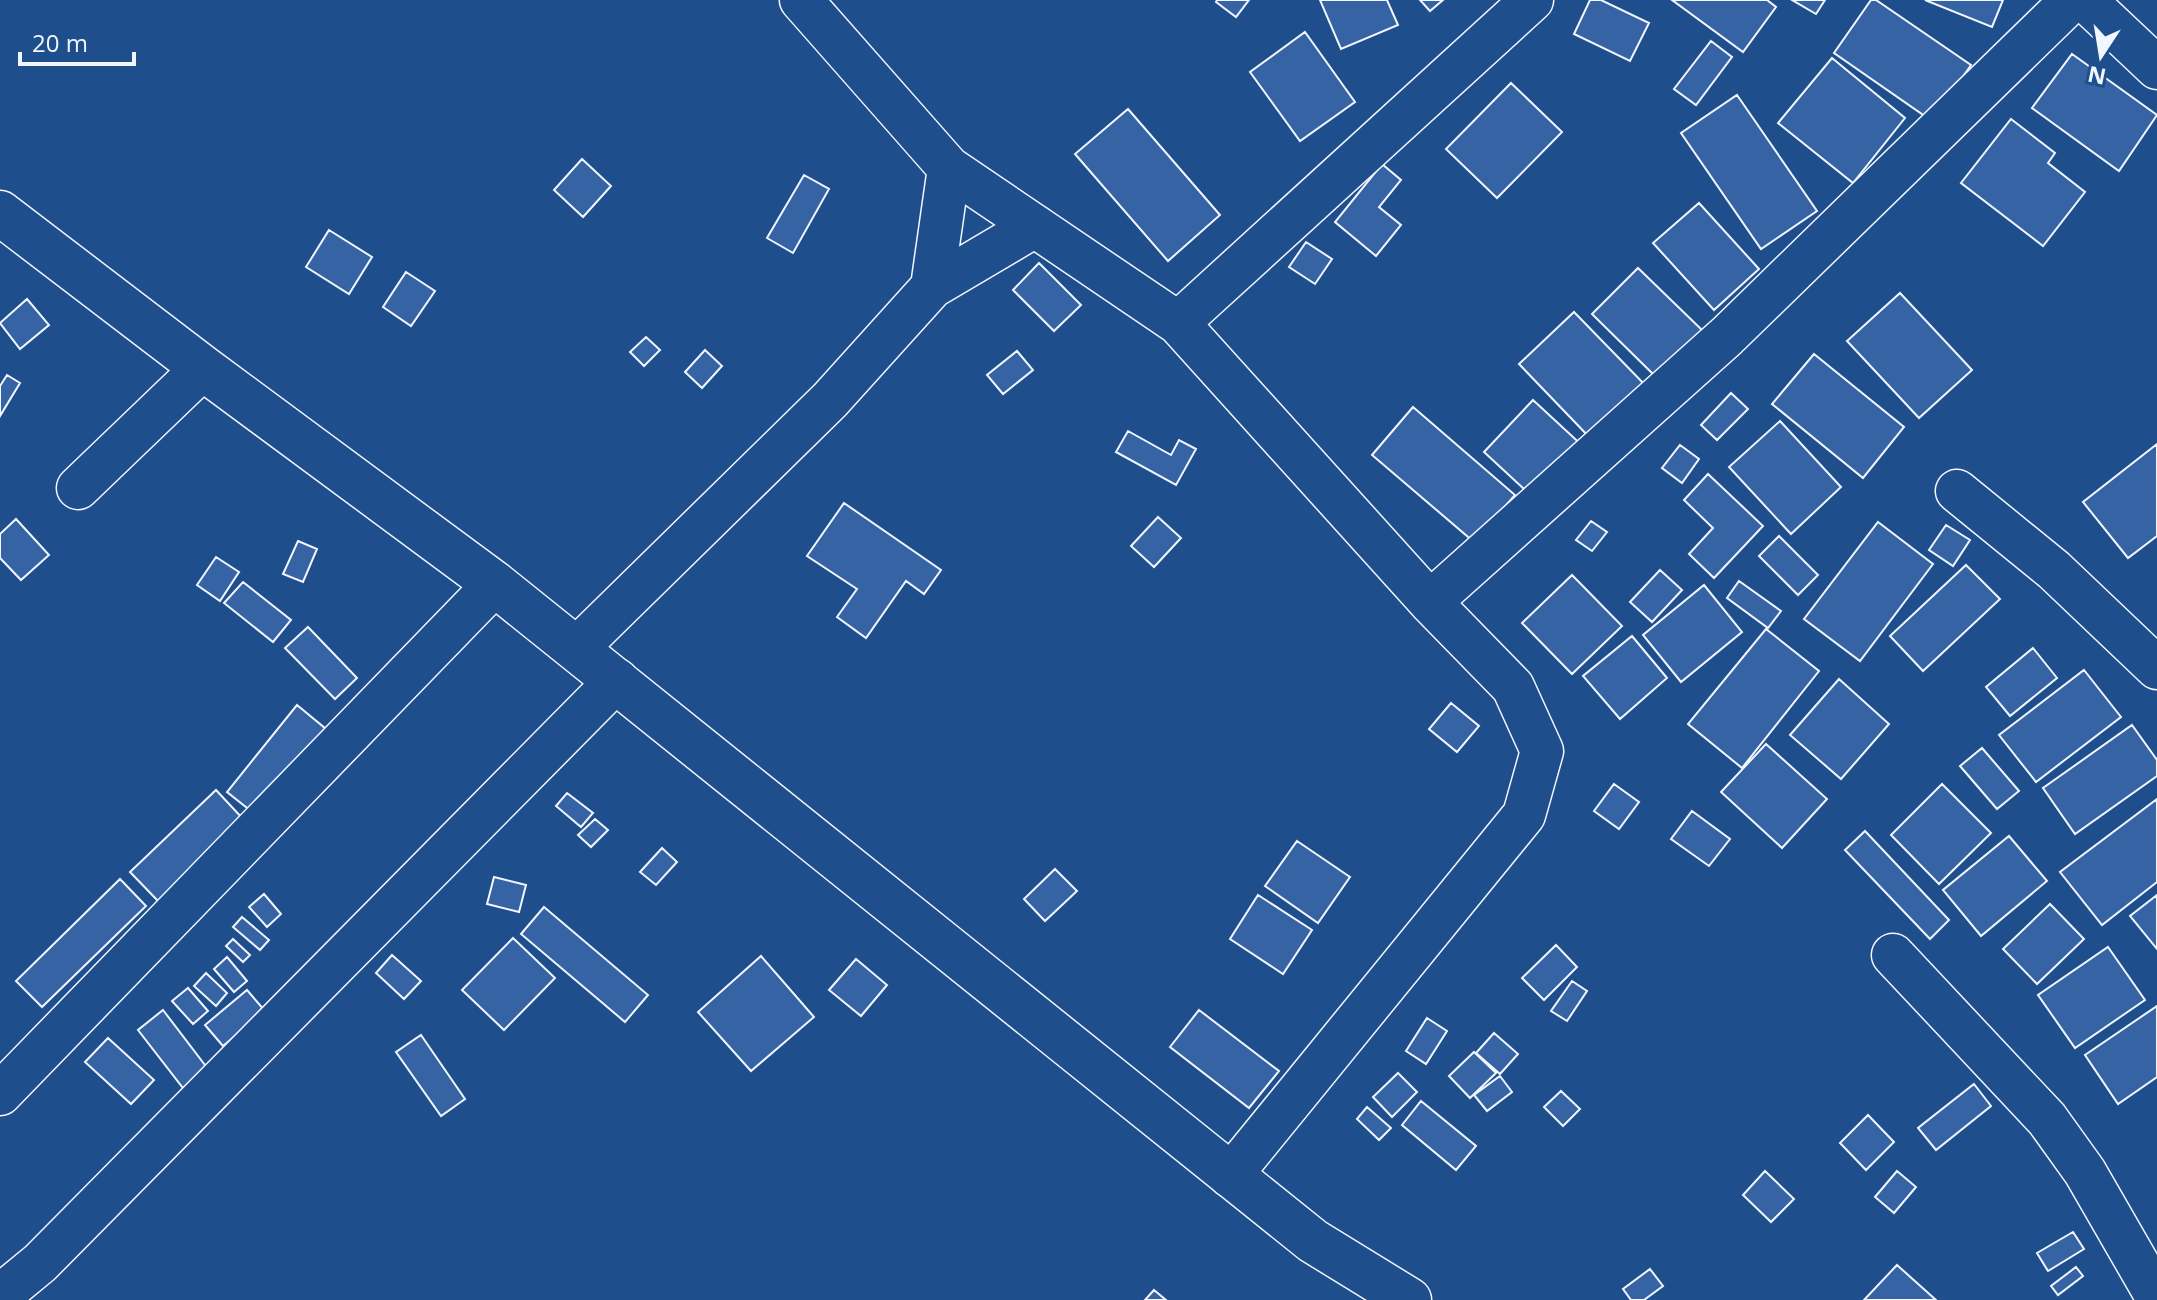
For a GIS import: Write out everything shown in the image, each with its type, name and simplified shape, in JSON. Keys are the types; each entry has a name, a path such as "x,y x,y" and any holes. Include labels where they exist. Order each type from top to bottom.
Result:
{"main road":[{"path":"0,213 577,648 1313,1241 1409,1300"},
{"path":"1313,1241 1353,1300"}],"street":[{"path":"801,0 949,168 1178,323 1430,602 1513,687 1542,751 1524,815 1230,1176"},
{"path":"1178,323 1532,0"},
{"path":"1430,602 1727,336 2072,0"},
{"path":"2085,0 2157,68"},
{"path":"932,287 949,168"},
{"path":"577,648 830,400 932,287 1035,226"},
{"path":"78,488 203,368"},
{"path":"1957,491 2054,570 2157,668"},
{"path":"9,1067 495,584"},
{"path":"0,1296 40,1263 617,680"},
{"path":"1893,955 2047,1119 2085,1172 2157,1297"}],"building":[{"path":"1217,0 1249,0 1236,17"},
{"path":"1320,0 1387,0 1398,25 1341,49"},
{"path":"1420,0 1443,0 1430,11"},
{"path":"1590,0 1601,0 1649,23 1630,61 1574,34"},
{"path":"1672,0 1767,0 1776,7 1743,52"},
{"path":"1792,0 1825,0 1816,14"},
{"path":"1871,0 1876,0 1971,65 1932,121 1834,53"},
{"path":"1925,0 2003,0 1992,27"},
{"path":"1305,32 1355,102 1300,141 1250,72"},
{"path":"1711,41 1732,57 1696,105 1674,89"},
{"path":"2072,54 2157,115 2119,171 2032,108"},
{"path":"1832,58 1905,118 1853,183 1778,123"},
{"path":"1511,83 1562,132 1497,198 1446,149"},
{"path":"1737,95 1817,211 1761,249 1681,133"},
{"path":"1128,109 1220,215 1168,261 1075,154"},
{"path":"2011,119 2055,153 2048,163 2085,192 2043,246 1961,183"},
{"path":"582,159 611,186 583,217 554,190"},
{"path":"1382,164 1401,180 1379,207 1401,225 1376,256 1335,222"},
{"path":"804,175 829,189 793,253 767,238"},
{"path":"1699,203 1759,269 1714,310 1653,243"},
{"path":"329,230 372,257 349,294 306,267"},
{"path":"1306,242 1332,259 1315,284 1289,267"},
{"path":"1039,263 1081,305 1054,331 1013,290"},
{"path":"1638,268 1702,330 1656,377 1592,314"},
{"path":"406,272 435,291 411,326 383,307"},
{"path":"1900,293 1972,370 1919,418 1847,341"},
{"path":"27,299 49,325 20,349 0,323"},
{"path":"1574,312 1648,388 1593,441 1519,364"},
{"path":"646,337 660,350 644,366 630,352"},
{"path":"705,350 722,366 702,388 685,372"},
{"path":"1017,351 1033,370 1003,394 987,375"},
{"path":"1814,354 1904,427 1863,478 1772,404"},
{"path":"7,375 20,383 0,416 0,386"},
{"path":"1731,393 1748,409 1717,440 1701,425"},
{"path":"1533,400 1586,449 1537,501 1484,452"},
{"path":"1413,407 1515,495 1474,542 1372,455"},
{"path":"1780,421 1841,487 1791,534 1729,467"},
{"path":"1128,431 1171,455 1179,440 1196,449 1176,485 1116,452"},
{"path":"2157,444 2157,536 2128,558 2083,502"},
{"path":"1680,445 1699,459 1682,483 1662,468"},
{"path":"1708,474 1763,526 1714,578 1689,554 1713,528 1684,500"},
{"path":"844,503 941,570 924,594 906,581 866,638 837,617 857,589 807,556"},
{"path":"1158,517 1181,538 1154,567 1131,546"},
{"path":"16,519 49,555 21,580 0,558 0,534"},
{"path":"1591,521 1607,532 1592,551 1576,540"},
{"path":"1878,522 1933,564 1860,661 1804,619"},
{"path":"1946,525 1970,540 1953,566 1929,550"},
{"path":"1779,536 1818,575 1798,595 1759,556"},
{"path":"298,541 317,549 303,582 283,574"},
{"path":"216,557 239,572 220,601 197,585"},
{"path":"1966,565 2000,599 1923,671 1890,636"},
{"path":"1660,570 1682,590 1652,622 1630,602"},
{"path":"1572,575 1622,626 1572,674 1522,623"},
{"path":"1739,581 1781,611 1768,628 1727,598"},
{"path":"243,582 291,620 273,642 224,603"},
{"path":"1704,585 1742,632 1681,682 1643,635"},
{"path":"308,627 357,678 335,699 285,648"},
{"path":"1766,629 1819,671 1742,768 1688,724"},
{"path":"1632,636 1667,678 1620,719 1583,676"},
{"path":"2033,648 2057,678 2010,716 1986,687"},
{"path":"2084,670 2121,717 2036,782 1999,735"},
{"path":"1839,679 1889,724 1841,779 1790,735"},
{"path":"1451,703 1479,726 1457,752 1429,729"},
{"path":"297,705 326,729 256,815 227,792"},
{"path":"2132,725 2157,760 2157,776 2075,834 2043,788"},
{"path":"1766,744 1827,799 1782,848 1721,792"},
{"path":"1982,748 2019,791 1997,809 1960,766"},
{"path":"1614,784 1639,802 1619,829 1594,811"},
{"path":"1942,784 1991,833 1939,884 1891,835"},
{"path":"216,790 244,820 159,902 130,872"},
{"path":"567,793 593,813 581,827 556,806"},
{"path":"2157,799 2157,882 2102,925 2060,872"},
{"path":"1692,811 1730,839 1709,866 1671,839"},
{"path":"595,819 608,830 591,847 578,835"},
{"path":"1865,831 1949,920 1930,939 1845,850"},
{"path":"2009,836 2047,881 1981,936 1943,890"},
{"path":"1297,841 1350,877 1318,923 1265,886"},
{"path":"662,848 677,862 656,885 640,872"},
{"path":"1055,869 1077,891 1045,921 1024,899"},
{"path":"494,877 526,885 519,912 487,904"},
{"path":"120,879 146,906 42,1007 16,981"},
{"path":"264,894 281,914 267,927 249,907"},
{"path":"1258,895 1312,930 1283,974 1230,939"},
{"path":"2157,895 2157,949 2130,916"},
{"path":"2050,904 2084,939 2037,984 2003,949"},
{"path":"544,907 648,995 625,1022 521,934"},
{"path":"242,917 269,940 260,950 233,927"},
{"path":"513,938 555,978 504,1030 462,990"},
{"path":"233,939 250,955 243,962 226,946"},
{"path":"1556,945 1577,967 1544,1000 1522,978"},
{"path":"2108,947 2145,1000 2075,1048 2038,995"},
{"path":"392,955 421,981 404,999 376,973"},
{"path":"761,956 814,1017 751,1071 698,1012"},
{"path":"227,957 247,981 234,992 214,969"},
{"path":"856,959 887,985 861,1016 829,990"},
{"path":"206,973 227,993 216,1006 194,986"},
{"path":"1572,981 1587,991 1567,1021 1551,1011"},
{"path":"188,988 208,1011 193,1024 172,1001"},
{"path":"247,990 265,1011 223,1046 205,1025"},
{"path":"2157,1006 2157,1077 2118,1104 2085,1055"},
{"path":"163,1010 208,1069 183,1088 138,1030"},
{"path":"1199,1010 1279,1071 1249,1108 1170,1047"},
{"path":"1427,1018 1447,1031 1426,1064 1406,1051"},
{"path":"1494,1033 1518,1054 1500,1074 1476,1053"},
{"path":"421,1035 465,1099 441,1116 396,1052"},
{"path":"108,1038 154,1080 131,1104 85,1062"},
{"path":"1474,1052 1496,1073 1470,1098 1449,1076"},
{"path":"1398,1073 1417,1092 1392,1117 1373,1097"},
{"path":"1500,1076 1512,1092 1487,1111 1474,1095"},
{"path":"1974,1084 1991,1106 1936,1150 1918,1128"},
{"path":"1561,1091 1580,1109 1563,1126 1544,1107"},
{"path":"1421,1101 1476,1146 1456,1170 1402,1125"},
{"path":"1367,1107 1391,1128 1379,1140 1357,1119"},
{"path":"1868,1115 1894,1142 1866,1170 1840,1143"},
{"path":"1765,1171 1794,1199 1771,1222 1743,1195"},
{"path":"1897,1171 1916,1187 1894,1213 1875,1197"},
{"path":"2073,1232 2084,1249 2048,1271 2037,1253"},
{"path":"1897,1265 1936,1300 1864,1300"},
{"path":"2076,1267 2083,1276 2058,1295 2051,1286"},
{"path":"1650,1269 1663,1286 1644,1300 1631,1300 1623,1289"},
{"path":"1154,1290 1166,1300 1145,1300"}]}
